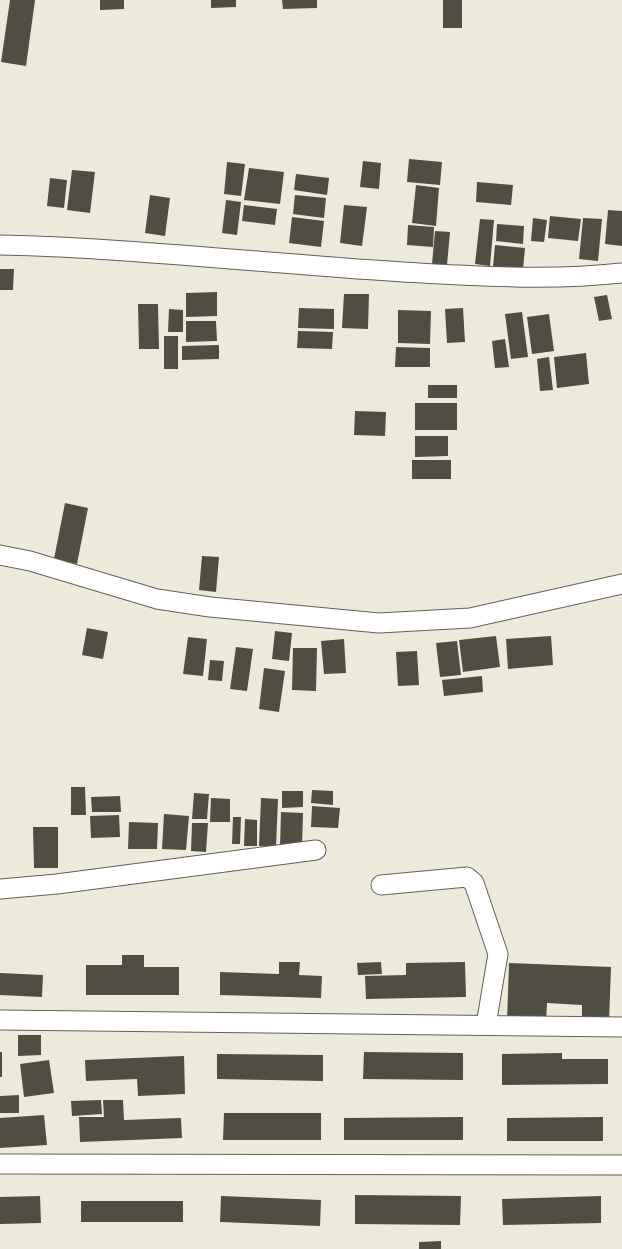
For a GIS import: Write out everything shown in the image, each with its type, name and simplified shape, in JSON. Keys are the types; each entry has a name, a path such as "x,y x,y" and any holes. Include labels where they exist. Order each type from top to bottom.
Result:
{"street":[{"path":"0,245 44,246 511,278 622,273"},
{"path":"0,555 30,561 157,599 210,607 379,623 470,618 622,584"},
{"path":"0,890 316,850"},
{"path":"381,885 467,877 474,883 498,954 486,1026"},
{"path":"0,1020 622,1027"},
{"path":"0,1164 622,1165"}],"building":[{"path":"10,0 35,0 26,66 1,62"},
{"path":"100,0 124,0 124,9 100,10"},
{"path":"211,0 236,0 236,7 211,8"},
{"path":"282,0 317,0 317,8 283,9"},
{"path":"443,0 462,0 462,28 443,28"},
{"path":"409,159 442,162 440,185 407,182"},
{"path":"363,161 381,163 379,189 360,187"},
{"path":"227,162 245,164 241,196 224,194"},
{"path":"249,168 284,172 280,204 244,200"},
{"path":"72,170 95,172 90,213 67,210"},
{"path":"296,174 329,178 327,195 294,190"},
{"path":"50,178 67,180 64,208 47,206"},
{"path":"477,182 513,185 511,205 476,202"},
{"path":"416,185 439,188 436,226 412,223"},
{"path":"150,195 170,198 165,236 145,233"},
{"path":"295,195 326,198 324,218 293,214"},
{"path":"226,200 241,202 237,235 222,233"},
{"path":"244,205 277,209 275,225 242,221"},
{"path":"344,205 367,207 362,246 340,243"},
{"path":"608,210 622,211 622,246 605,244"},
{"path":"550,216 581,219 578,241 548,238"},
{"path":"292,217 324,221 321,247 289,243"},
{"path":"533,218 547,220 544,242 531,241"},
{"path":"583,218 602,219 598,261 579,259"},
{"path":"480,219 494,220 490,266 475,264"},
{"path":"497,224 524,226 523,244 496,241"},
{"path":"408,225 434,227 433,247 407,245"},
{"path":"435,231 450,232 447,265 432,264"},
{"path":"495,245 525,248 523,269 493,267"},
{"path":"0,269 14,269 13,290 0,290"},
{"path":"217,292 217,316 186,317 186,293"},
{"path":"344,294 369,294 368,329 342,328"},
{"path":"607,295 612,319 599,321 594,297"},
{"path":"138,304 158,304 159,349 139,349"},
{"path":"299,308 334,309 334,329 298,328"},
{"path":"463,308 465,342 447,343 445,309"},
{"path":"169,309 183,310 183,332 168,332"},
{"path":"398,310 431,311 430,344 398,343"},
{"path":"522,312 528,357 511,359 505,314"},
{"path":"549,314 554,351 532,354 527,317"},
{"path":"186,321 216,321 217,341 186,342"},
{"path":"298,331 333,332 332,349 297,348"},
{"path":"164,336 178,336 178,369 164,369"},
{"path":"505,339 509,367 495,368 492,341"},
{"path":"219,345 219,359 182,360 182,346"},
{"path":"396,347 430,348 430,367 395,367"},
{"path":"586,353 589,384 557,388 554,357"},
{"path":"549,357 553,390 540,391 537,359"},
{"path":"428,385 457,385 457,398 428,398"},
{"path":"415,403 457,403 457,430 415,430"},
{"path":"355,411 386,412 385,436 354,435"},
{"path":"415,436 448,436 448,456 415,457"},
{"path":"412,460 451,460 451,479 412,479"},
{"path":"65,503 88,508 77,564 54,559"},
{"path":"202,556 219,557 216,592 199,590"},
{"path":"87,628 108,632 103,659 82,655"},
{"path":"275,631 292,633 289,661 272,659"},
{"path":"496,636 500,667 463,672 459,640"},
{"path":"551,636 553,665 508,669 506,639"},
{"path":"188,637 207,639 203,676 183,674"},
{"path":"344,639 346,673 324,674 321,641"},
{"path":"457,641 461,675 440,677 436,643"},
{"path":"236,647 253,649 247,691 230,689"},
{"path":"293,648 317,648 316,691 292,690"},
{"path":"417,651 419,685 398,686 396,652"},
{"path":"210,660 224,661 222,681 208,680"},
{"path":"264,668 285,671 279,712 259,709"},
{"path":"482,676 483,692 444,696 442,680"},
{"path":"71,787 85,787 86,815 71,815"},
{"path":"312,790 333,791 333,805 311,803"},
{"path":"282,791 303,791 303,807 282,808"},
{"path":"194,793 209,794 207,819 192,819"},
{"path":"120,796 121,812 92,812 91,797"},
{"path":"211,798 230,799 230,822 210,822"},
{"path":"261,798 278,799 276,847 259,846"},
{"path":"312,806 340,808 338,828 311,827"},
{"path":"281,812 303,813 302,847 280,846"},
{"path":"164,814 189,816 186,850 162,849"},
{"path":"119,815 120,837 91,838 90,816"},
{"path":"233,817 241,817 240,844 232,844"},
{"path":"245,819 257,820 257,846 244,846"},
{"path":"129,822 158,823 157,849 128,849"},
{"path":"192,823 208,823 206,852 191,851"},
{"path":"33,827 58,827 58,868 34,868"},
{"path":"122,955 144,955 144,967 179,967 179,995 86,995 86,965 122,965"},
{"path":"279,962 300,962 299,975 322,976 321,998 220,995 220,972 279,974"},
{"path":"381,962 382,974 358,975 357,963"},
{"path":"465,962 466,997 366,999 365,976 406,975 406,963"},
{"path":"509,963 611,967 609,1021 582,1020 582,1005 547,1003 546,1024 507,1022"},
{"path":"0,973 43,975 42,997 0,995"},
{"path":"18,1035 41,1035 41,1055 18,1056"},
{"path":"0,1052 2,1052 2,1077 0,1077"},
{"path":"364,1052 463,1053 463,1080 363,1079"},
{"path":"562,1053 562,1059 608,1059 608,1084 502,1085 502,1054"},
{"path":"217,1054 323,1055 323,1081 217,1079"},
{"path":"184,1056 185,1094 138,1096 137,1079 86,1081 85,1060"},
{"path":"49,1060 54,1093 24,1097 20,1064"},
{"path":"19,1095 19,1113 0,1113 0,1096"},
{"path":"101,1100 102,1114 72,1116 71,1101"},
{"path":"103,1100 123,1100 124,1120 181,1118 182,1138 80,1142 79,1117 104,1117"},
{"path":"224,1113 321,1113 321,1140 223,1140"},
{"path":"44,1115 47,1145 0,1148 0,1118"},
{"path":"463,1117 463,1140 344,1140 344,1118"},
{"path":"603,1117 603,1141 507,1141 507,1118"},
{"path":"355,1195 461,1196 460,1225 355,1224"},
{"path":"40,1196 41,1223 0,1224 0,1197"},
{"path":"221,1196 321,1200 320,1226 220,1222"},
{"path":"601,1196 601,1223 503,1225 502,1199"},
{"path":"81,1201 183,1201 183,1222 81,1222"},
{"path":"441,1241 441,1249 419,1249 419,1242"}]}
